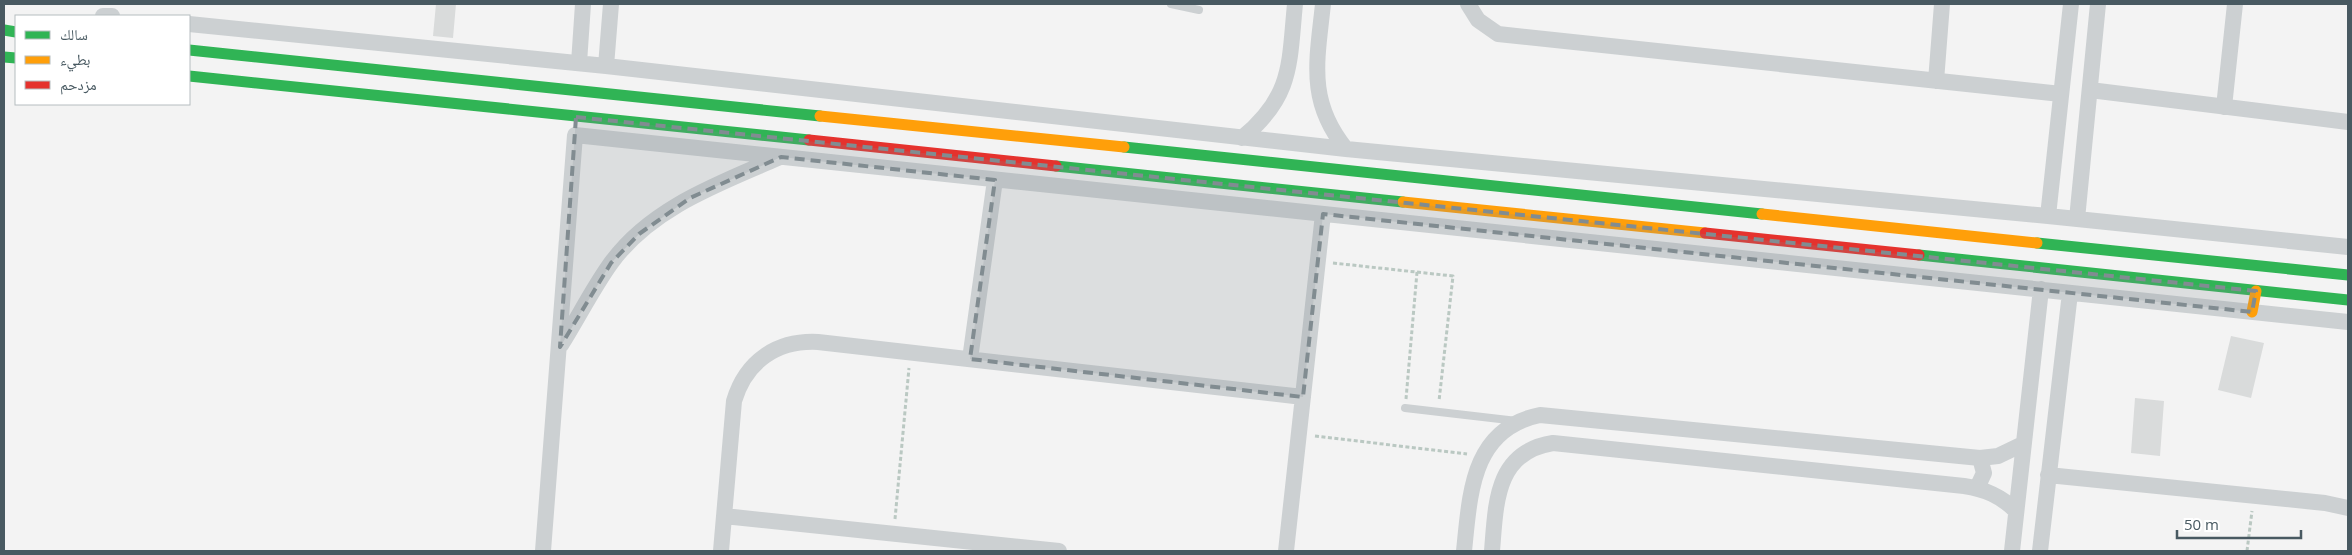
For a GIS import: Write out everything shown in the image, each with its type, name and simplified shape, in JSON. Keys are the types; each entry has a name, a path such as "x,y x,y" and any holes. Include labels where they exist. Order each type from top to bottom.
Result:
{"street":[{"path":"579,63 584,4"},
{"path":"606,66 611,4"},
{"path":"1242,138 1266,115 1283,90 1288,75 1295,4"},
{"path":"1323,4 1317,91 1330,127 1346,149"},
{"path":"1468,4 1478,20 1498,34 2061,94"},
{"path":"1936,81 1942,4"},
{"path":"2048,216 2071,4"},
{"path":"2077,219 2098,4"},
{"path":"2224,106 2235,4"},
{"path":"190,24 579,63 1346,149 2048,216 2348,247"},
{"path":"1293,25 1321,24"},
{"path":"190,50 577,104 1103,171 2348,300"},
{"path":"190,76 577,104 2348,275"},
{"path":"2090,90 2348,122"},
{"path":"543,551 577,104"},
{"path":"575,135 2348,322"},
{"path":"560,347 611,263 654,221 690,198 781,157"},
{"path":"1100,190 1103,171"},
{"path":"970,359 995,180"},
{"path":"1286,551 1323,214"},
{"path":"2012,551 2041,290"},
{"path":"2252,312 2256,290"},
{"path":"2040,551 2070,293"},
{"path":"721,551 734,401 742,379 757,361 778,348 805,342 970,359 1303,398"},
{"path":"1464,551 1472,480 1483,456 1499,436 1519,421 1534,416 1550,415 1980,458 1998,456 2023,444"},
{"path":"1492,551 1497,497 1505,475 1530,449 1554,443 1977,488 1999,497 2016,511"},
{"path":"1977,488 1984,473 1980,458"},
{"path":"2048,475 2325,503 2348,508"},
{"path":"724,516 1060,551"}],"lane":[{"path":"1171,4 1199,10"},
{"path":"1405,408 1519,421"}],"path":[{"path":"1318,262 1453,276 1437,412"},
{"path":"1405,408 1417,272"},
{"path":"893,534 911,353"},
{"path":"1299,434 1483,456"},
{"path":"2247,551 2254,496"}],"highlighted area":[{"path":"576,117 2256,291 2252,312 1323,214 1303,397 970,359 995,180 781,157 690,198 639,234 611,263 560,347"}],"building":[{"path":"436,4 456,4 453,38 433,36"},
{"path":"2231,336 2264,343 2251,398 2218,390"},
{"path":"2135,398 2164,401 2160,456 2131,453"}],"traffic: fast":[{"path":"4,30 15,32"},
{"path":"190,50 820,116"},
{"path":"4,57 15,58"},
{"path":"190,76 809,140"},
{"path":"1124,147 1762,214"},
{"path":"1056,166 1403,202"},
{"path":"2037,243 2348,275"},
{"path":"1919,255 2348,300"}],"traffic: slow":[{"path":"820,116 1124,147"},
{"path":"1403,202 1705,233"},
{"path":"1762,214 2037,243"},
{"path":"2252,312 2256,291"}],"traffic: jam":[{"path":"809,140 1056,166"},
{"path":"1705,233 1919,255"}]}
